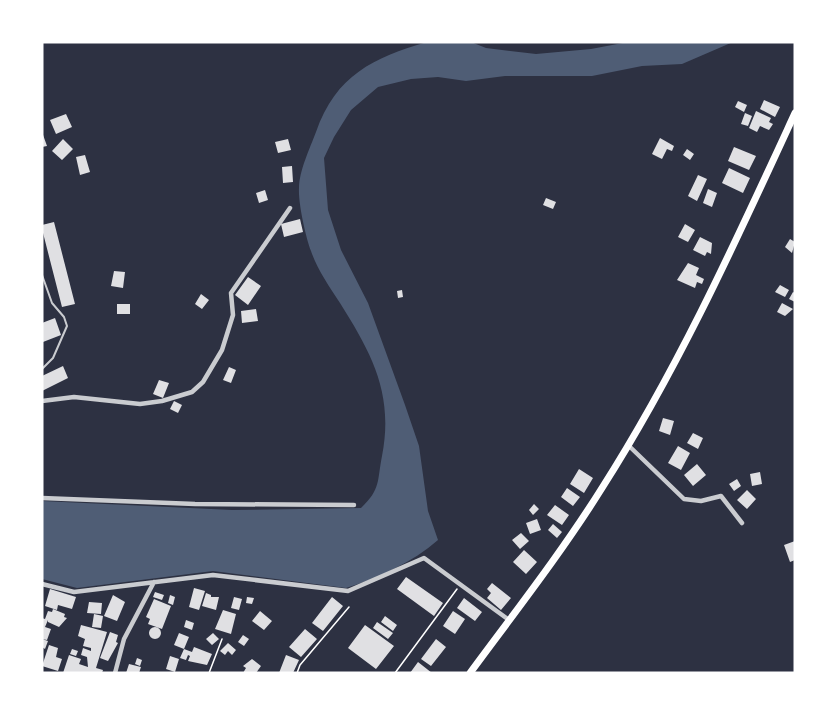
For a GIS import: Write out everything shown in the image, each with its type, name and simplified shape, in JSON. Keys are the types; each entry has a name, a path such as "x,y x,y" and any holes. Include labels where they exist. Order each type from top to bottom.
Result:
{"main road":[{"path":"470,673 578,524 628,445 705,305 795,113"}],"street":[{"path":"42,401 74,397 140,404 162,401 192,392 203,382 222,350 233,315 231,293 290,208"},
{"path":"628,445 684,499 701,501 721,496 742,523"},
{"path":"42,498 195,504 354,505"},
{"path":"42,584 74,592 213,575 348,591 424,558 509,620"},
{"path":"116,673 124,639 154,582"}],"lane":[{"path":"42,275 52,303 67,326 53,358 42,369"}],"path":[{"path":"395,673 461,585"},
{"path":"297,673 300,666 349,607"},
{"path":"209,673 222,639"}],"water":[{"path":"427,42 471,42 486,48 536,54 591,49 628,42 733,42 682,64 642,66 592,76 505,76 466,81 438,77 411,79 378,87 351,110 334,137 324,158 328,210 341,250 368,303 419,446 428,511 438,540 428,548 395,568 346,588 213,571 77,588 42,579 42,501 232,510 361,508 372,495 378,478 385,434 385,413 378,375 362,340 314,258 301,211 299,181 324,112 334,96 346,83 373,62"}],"building":[{"path":"764,100 780,107 775,117 760,109"},
{"path":"738,101 747,105 744,112 735,107"},
{"path":"756,111 771,118 769,122 773,124 769,130 760,126 757,132 749,128"},
{"path":"745,113 752,116 748,126 741,124"},
{"path":"66,114 72,127 56,134 50,120"},
{"path":"42,132 47,146 42,147"},
{"path":"660,138 674,146 672,151 667,149 662,159 652,154"},
{"path":"63,139 73,149 62,160 52,151"},
{"path":"288,139 291,150 278,153 275,142"},
{"path":"734,147 756,156 749,170 728,161"},
{"path":"687,149 694,154 690,160 683,155"},
{"path":"85,155 90,172 80,175 76,157"},
{"path":"292,166 293,182 283,183 282,167"},
{"path":"729,168 750,178 743,193 722,183"},
{"path":"698,175 707,179 697,201 688,196"},
{"path":"708,189 717,193 712,207 703,203"},
{"path":"265,190 268,200 259,203 256,193"},
{"path":"546,198 556,202 553,209 543,205"},
{"path":"300,219 303,232 284,237 281,224"},
{"path":"54,222 75,304 62,307 42,229 42,225"},
{"path":"685,224 695,230 688,242 678,237"},
{"path":"700,237 712,243 711,254 707,252 705,256 693,250"},
{"path":"790,239 795,242 792,253 785,247"},
{"path":"688,263 699,268 696,275 704,279 702,284 697,282 695,288 677,280"},
{"path":"114,271 125,272 123,288 111,286"},
{"path":"248,277 261,286 248,305 235,295"},
{"path":"780,285 789,290 785,297 775,292"},
{"path":"402,290 403,297 398,298 397,291"},
{"path":"793,292 795,293 795,302 789,299"},
{"path":"201,294 209,300 202,309 195,304"},
{"path":"782,303 793,309 785,316 777,312"},
{"path":"117,304 130,304 130,314 117,314"},
{"path":"256,309 258,321 242,323 241,311"},
{"path":"55,318 61,335 43,342 42,323"},
{"path":"63,366 68,378 42,391 42,376"},
{"path":"229,367 236,370 231,383 223,380"},
{"path":"159,380 169,383 163,398 153,394"},
{"path":"174,401 182,405 178,413 170,409"},
{"path":"663,418 674,421 670,435 659,431"},
{"path":"693,433 703,438 698,449 687,443"},
{"path":"678,446 690,453 681,470 668,463"},
{"path":"697,464 706,475 693,486 684,475"},
{"path":"579,469 593,478 584,493 570,484"},
{"path":"760,472 762,484 752,486 750,474"},
{"path":"737,479 741,486 734,491 729,484"},
{"path":"567,488 580,497 573,506 561,497"},
{"path":"747,490 756,499 747,509 737,500"},
{"path":"534,504 539,509 533,515 529,510"},
{"path":"555,505 569,515 562,525 547,515"},
{"path":"537,519 541,530 530,534 526,523"},
{"path":"553,524 562,532 557,538 548,530"},
{"path":"521,533 529,541 520,549 512,540"},
{"path":"795,541 795,560 790,562 784,545"},
{"path":"524,550 537,562 526,574 513,562"},
{"path":"406,577 443,603 434,616 397,589"},
{"path":"492,583 511,598 501,610 487,598 491,593 487,589"},
{"path":"194,588 205,591 199,610 189,607"},
{"path":"50,589 76,597 72,609 58,605 57,610 45,606"},
{"path":"155,592 164,595 162,600 153,597"},
{"path":"206,593 211,597 219,597 216,610 202,606"},
{"path":"113,595 125,602 117,621 104,616"},
{"path":"170,595 175,597 173,605 168,603"},
{"path":"234,597 242,599 239,610 231,608"},
{"path":"247,597 254,598 252,604 246,603"},
{"path":"332,597 343,606 323,631 312,623"},
{"path":"464,598 482,612 475,621 457,608"},
{"path":"154,599 171,606 162,629 148,624 150,619 146,617"},
{"path":"89,602 102,603 101,614 87,613"},
{"path":"53,609 65,614 64,617 67,618 59,627 48,620 45,627 51,629 47,640 42,639 42,618 45,619 48,611 52,612"},
{"path":"223,610 236,614 231,634 215,629"},
{"path":"260,611 272,621 264,630 252,621"},
{"path":"453,611 465,619 455,634 443,626"},
{"path":"94,614 103,616 101,628 92,627"},
{"path":"385,616 397,625 393,631 381,622"},
{"path":"186,620 194,623 192,630 184,627"},
{"path":"377,622 393,633 388,639 373,628"},
{"path":"81,625 107,632 96,668 103,670 102,673 63,673 69,655 81,659 79,664 88,667 87,657 81,655 83,648 91,651 91,648 83,646 85,639 78,636"},
{"path":"365,625 394,646 376,669 348,648"},
{"path":"157,627 161,633 157,639 153,639 149,631"},
{"path":"305,629 317,639 301,657 289,647"},
{"path":"110,632 118,635 116,642 118,643 108,661 100,658"},
{"path":"179,633 189,637 184,649 174,645"},
{"path":"213,633 219,639 212,645 206,639"},
{"path":"243,635 249,639 244,646 238,642"},
{"path":"42,639 48,641 45,649 42,647"},
{"path":"436,639 446,647 431,666 421,659"},
{"path":"228,643 236,650 232,655 228,651 225,655 220,651"},
{"path":"49,645 58,648 56,657 62,659 58,671 42,666"},
{"path":"194,647 212,654 207,665 188,661 190,656 188,655 186,660 180,658 184,649 192,652"},
{"path":"72,649 78,651 76,656 70,654"},
{"path":"286,655 299,660 293,673 279,673"},
{"path":"170,656 179,659 175,672 166,669"},
{"path":"137,658 142,660 140,666 135,664"},
{"path":"252,659 261,666 256,673 243,673 246,668 243,666"},
{"path":"418,662 432,673 410,673"},
{"path":"129,664 141,667 139,673 126,673"}]}
